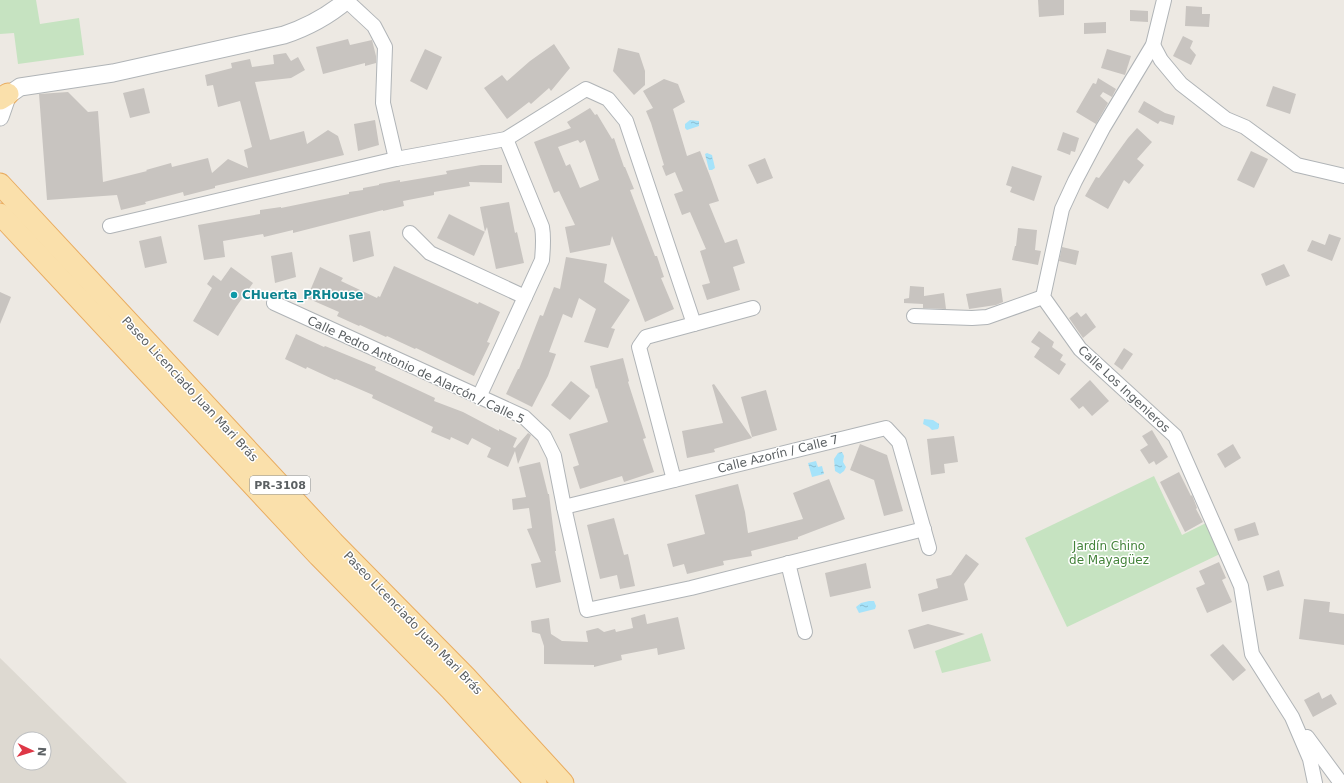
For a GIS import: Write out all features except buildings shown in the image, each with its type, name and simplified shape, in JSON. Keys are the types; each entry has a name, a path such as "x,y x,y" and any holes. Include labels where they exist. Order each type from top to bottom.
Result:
{"main road":[{"name":"Paseo Licenciado Juan Mari Brás","path":"0,184 333,542 466,676 563,783"},
{"name":"Paseo Licenciado Juan Mari Brás","path":"0,214 319,556 451,690 536,783"}],"street":[{"path":"0,117 3,98 20,86 113,73 300,30 319,21 346,0 374,26 385,47 383,103 396,159"},
{"path":"914,316 972,318 987,316 1043,297 1062,209 1074,181 1103,128 1153,45 1164,0"},
{"path":"1153,45 1162,60 1181,84 1226,119 1245,127 1296,165 1344,176"},
{"path":"110,226 396,159 506,139 586,89 608,99 626,121 694,324"},
{"path":"479,397 542,260 544,238 542,227 506,139"},
{"path":"410,233 430,252 525,297"},
{"name":"Calle Los Ingenieros","path":"1043,297 1080,349 1175,436 1241,586 1252,654 1292,717 1310,759 1315,783"},
{"name":"Calle Pedro Antonio de Alarcón / Calle 5","path":"274,303 524,417 544,436 554,456 587,610 692,588 788,563"},
{"path":"674,480 639,347 646,337 753,308"},
{"name":"Calle Azorín / Calle 7","path":"564,508 886,428 899,442 929,548"},
{"path":"806,632 788,563 924,529"},
{"path":"1292,717 1341,783"}],"shaded area":[{"path":"0,658 127,783 0,783"}],"green space":[{"path":"0,0 36,0 40,24 79,18 84,55 18,64 14,33 0,34"},
{"name":"Jardín Chino de Mayagüez","path":"1154,476 1182,535 1208,522 1222,553 1067,627 1025,538"},
{"path":"982,633 991,661 942,673 935,651"}],"water":[{"path":"690,120 699,121 699,126 687,130 685,128 685,124"},
{"path":"707,153 712,155 715,168 712,170 709,170 705,154"},
{"path":"924,419 933,420 939,424 938,429 932,430 923,424"},
{"path":"842,452 844,456 843,462 846,467 840,474 835,471 834,459 838,453"},
{"path":"816,461 818,467 822,466 824,474 812,477 808,463"},
{"path":"874,601 876,606 875,609 859,613 856,607 861,603"}],"place":[{"name":"CHuerta_PRHouse","path":"234,295"}]}
